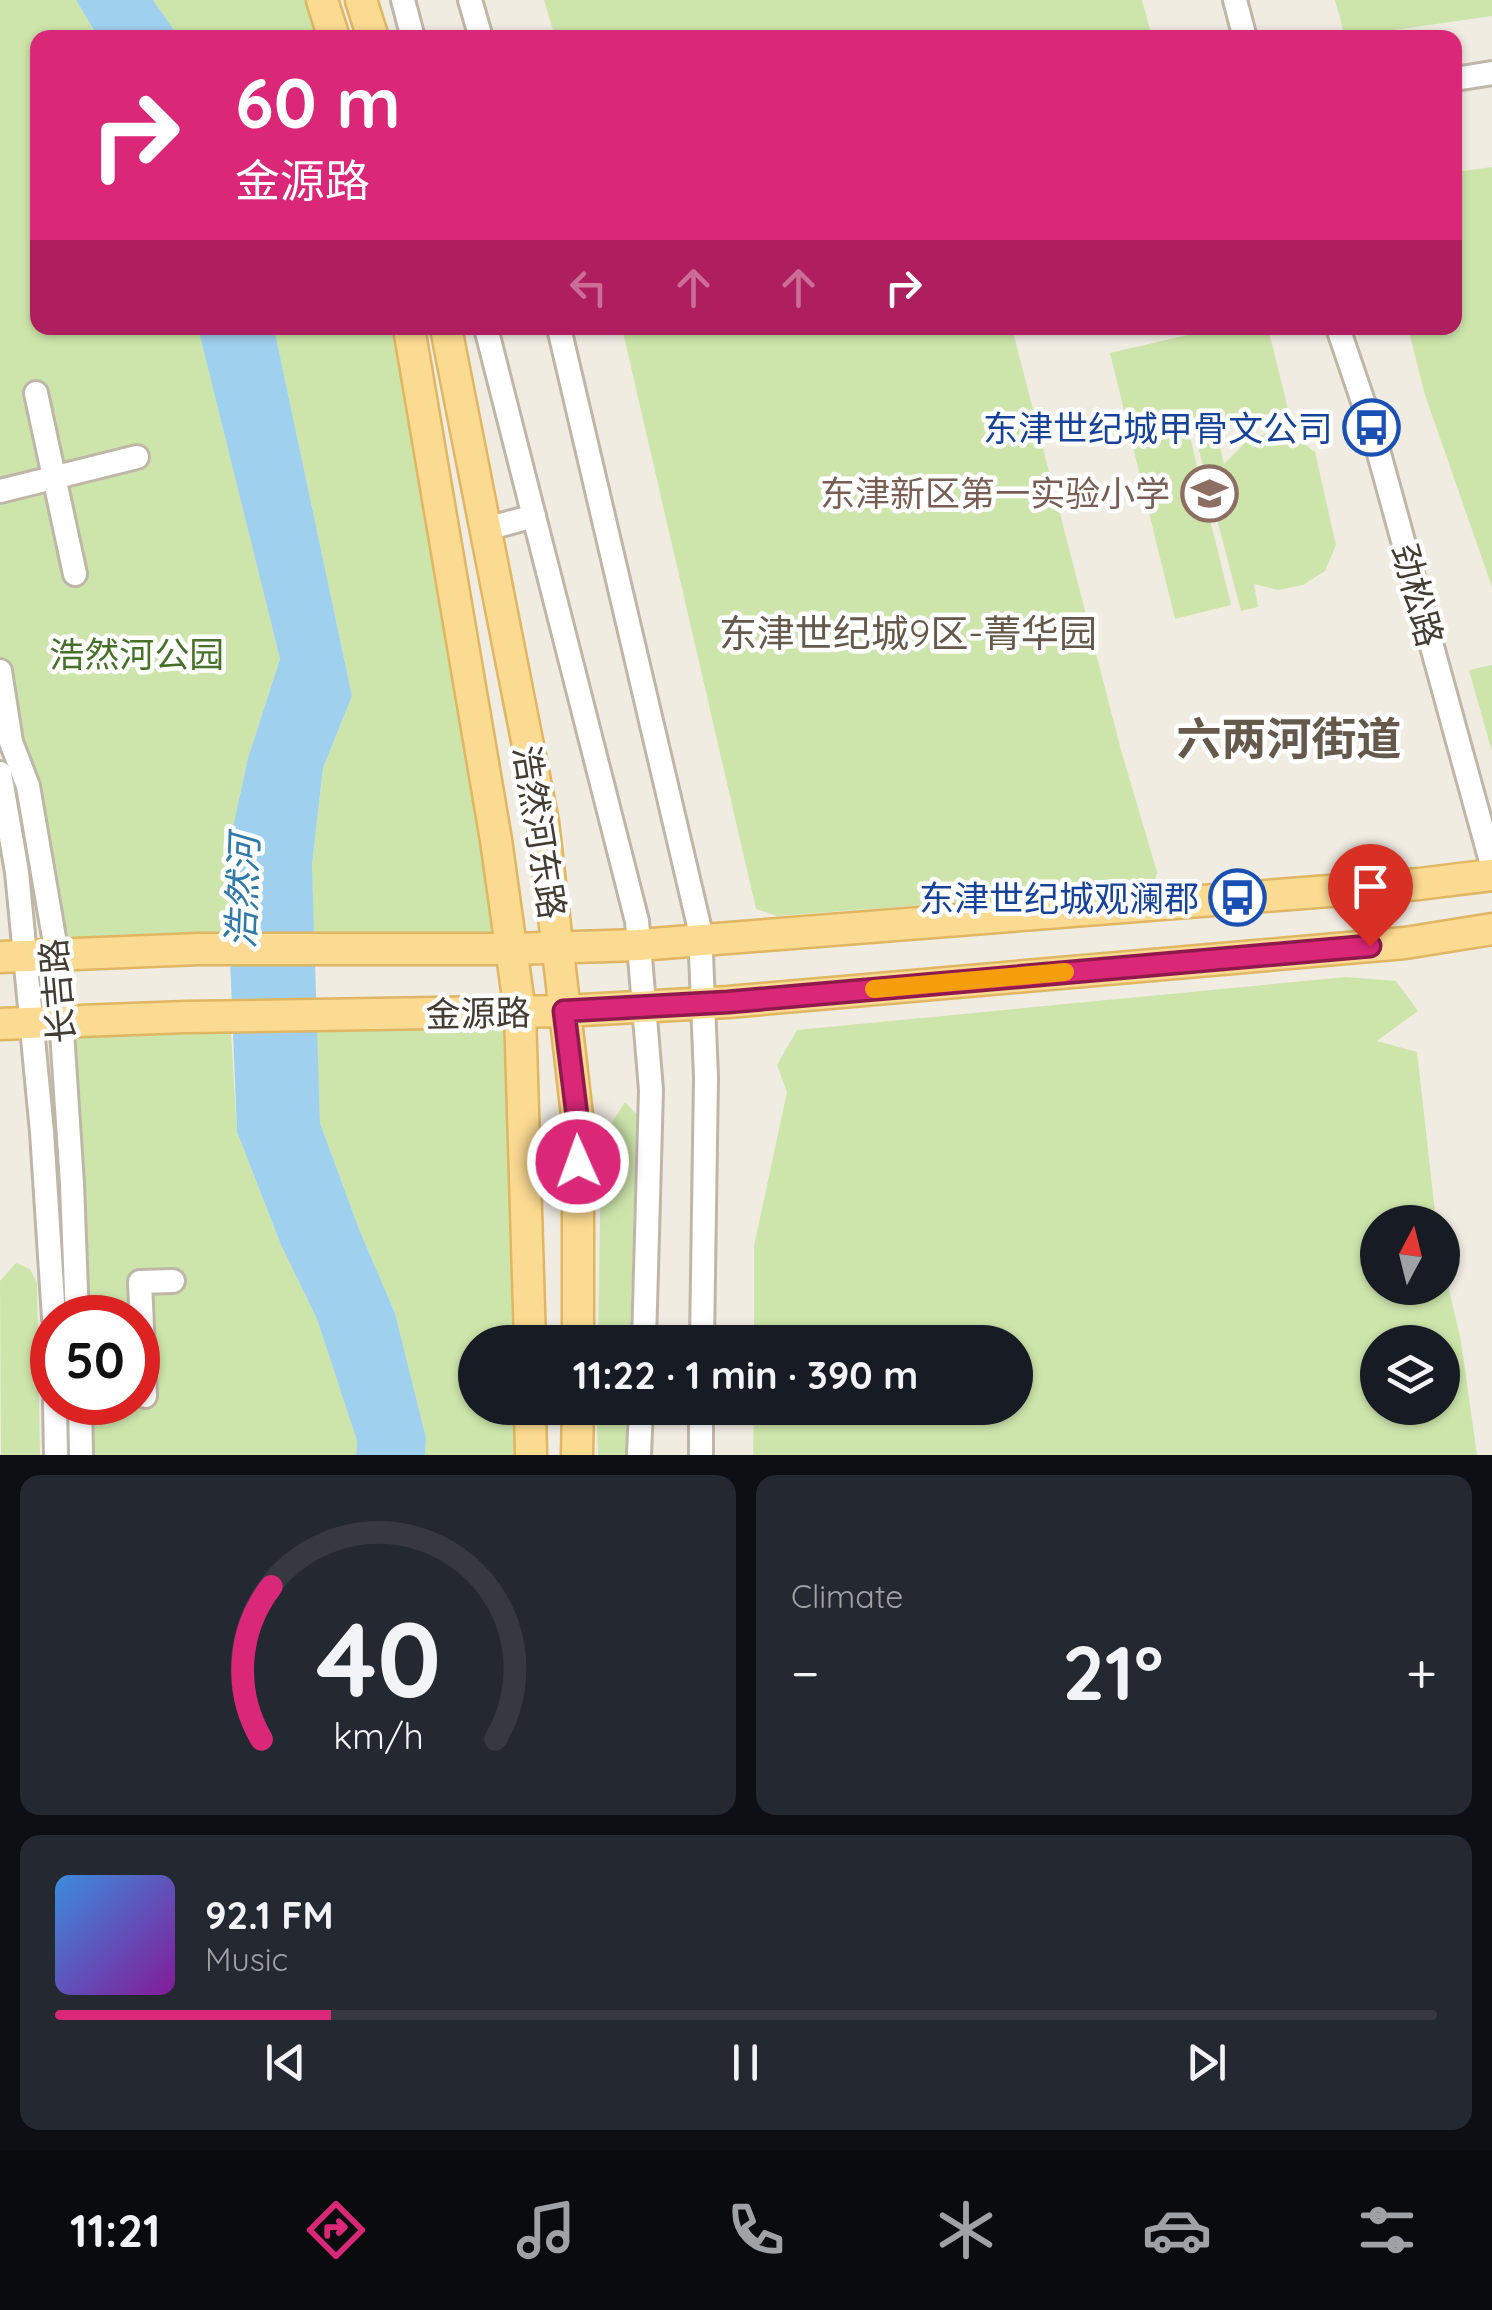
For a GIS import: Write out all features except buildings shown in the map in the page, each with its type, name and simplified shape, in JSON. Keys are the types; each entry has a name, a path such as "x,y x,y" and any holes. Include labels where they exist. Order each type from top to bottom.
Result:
{"main road":[{"path":"322,0 331,30"},
{"path":"361,0 370,30"},
{"name":"浩然河东路","path":"410,335 496,840 520,1012 529,1325"},
{"name":"浩然河东路","path":"447,335 542,822 578,1124 578,1325"},
{"name":"金源路","path":"12,956 200,948 512,949 700,941 1492,875"},
{"name":"金源路","path":"0,1024 564,1011 703,1003 1404,943 1492,929"},
{"path":"530,1425 531,1455"},
{"path":"577,1455 578,1425"}],"street":[{"path":"403,0 410,30"},
{"path":"470,0 478,30"},
{"path":"1235,0 1243,30"},
{"path":"1462,78 1492,73"},
{"path":"488,335 637,921 651,1090 644,1325"},
{"path":"561,335 700,941 706,1077 702,1325"},
{"name":"劲松路","path":"1340,335 1372,428 1492,865"},
{"path":"36,394 75,574"},
{"path":"0,491 137,458"},
{"path":"486,529 534,516"},
{"name":"长吉路","path":"0,671 12,742 28,786 56,955 46,1022 42,1132 53,1295"},
{"name":"长吉路","path":"0,773 17,872 12,956 46,1022 75,1295"},
{"path":"140,1295 140,1282 173,1280"},
{"path":"55,1425 56,1455"},
{"path":"81,1425 82,1455"},
{"path":"639,1455 640,1425"},
{"path":"701,1425 701,1455"}],"green space":[{"name":"浩然河公园","path":"0,0 76,0 94,30 30,30 30,335 200,335 280,659 248,758 226,859 229,949 57,955 0,671"},
{"path":"153,0 322,0 332,30 174,30"},
{"path":"544,0 1142,0 1150,30 553,30"},
{"path":"1335,0 1492,0 1492,16 1394,30 1343,30"},
{"path":"1492,167 1492,587 1425,395 1410,335 1462,335 1462,171"},
{"path":"275,335 410,335 512,949 314,950 312,865 323,768 352,696"},
{"path":"624,335 1014,335 1121,750 1157,872 1153,888 777,916 756,909"},
{"path":"1187,335 1270,335 1288,409 1189,433 1231,605 1175,619 1110,353"},
{"path":"1272,433 1296,437 1315,452 1336,545 1325,571 1303,585 1278,590 1254,584 1258,607 1241,611 1196,439 1217,434 1224,464 1250,438"},
{"path":"1492,665 1492,752 1469,670"},
{"path":"1346,977 1396,981 1418,1011 1377,1041 1417,1052 1434,1205 1360,1205 1360,1305 1453,1305 1457,1325 1360,1325 1360,1425 1460,1425 1460,1337 1477,1455 753,1455 754,1425 1033,1425 1033,1325 754,1325 754,1246 787,1092 777,1065 797,1030"},
{"path":"520,1012 529,1325 458,1325 458,1425 530,1425 531,1455 425,1455 426,1438 395,1313 320,1123 316,1015"},
{"path":"230,1016 237,1132 281,1245 317,1319 357,1441 356,1455 81,1455 80,1425 160,1425 160,1295 76,1295 61,1021"},
{"path":"625,1102 644,1122 636,1129 630,1325 598,1325 601,1156 608,1129"},
{"path":"16,1263 30,1269 37,1283 37,1295 30,1295 30,1425 39,1425 40,1455 1,1455 0,1281"},
{"path":"597,1425 629,1425 628,1455 598,1455"}],"water":[{"path":"76,0 153,0 174,30 94,30"},
{"name":"浩然河","path":"200,335 275,335 352,696 323,768 312,865 320,1123 395,1313 426,1438 425,1455 356,1455 357,1441 317,1319 281,1245 237,1132 226,859 248,758 280,659"}],"slow traffic":[{"path":"874,989 1065,972"}],"place":[{"name":"东津世纪城甲骨文公司","path":"1372,428"},
{"name":"东津新区第一实验小学","path":"1209,493"},
{"name":"东津世纪城观澜郡","path":"1238,898"}],"district":[{"name":"东津世纪城9区-菁华园","path":"908,633"},
{"name":"六两河街道","path":"1289,738"}],"route":[{"path":"578,1162 578,1124 564,1011 728,1002 1370,946"}]}
